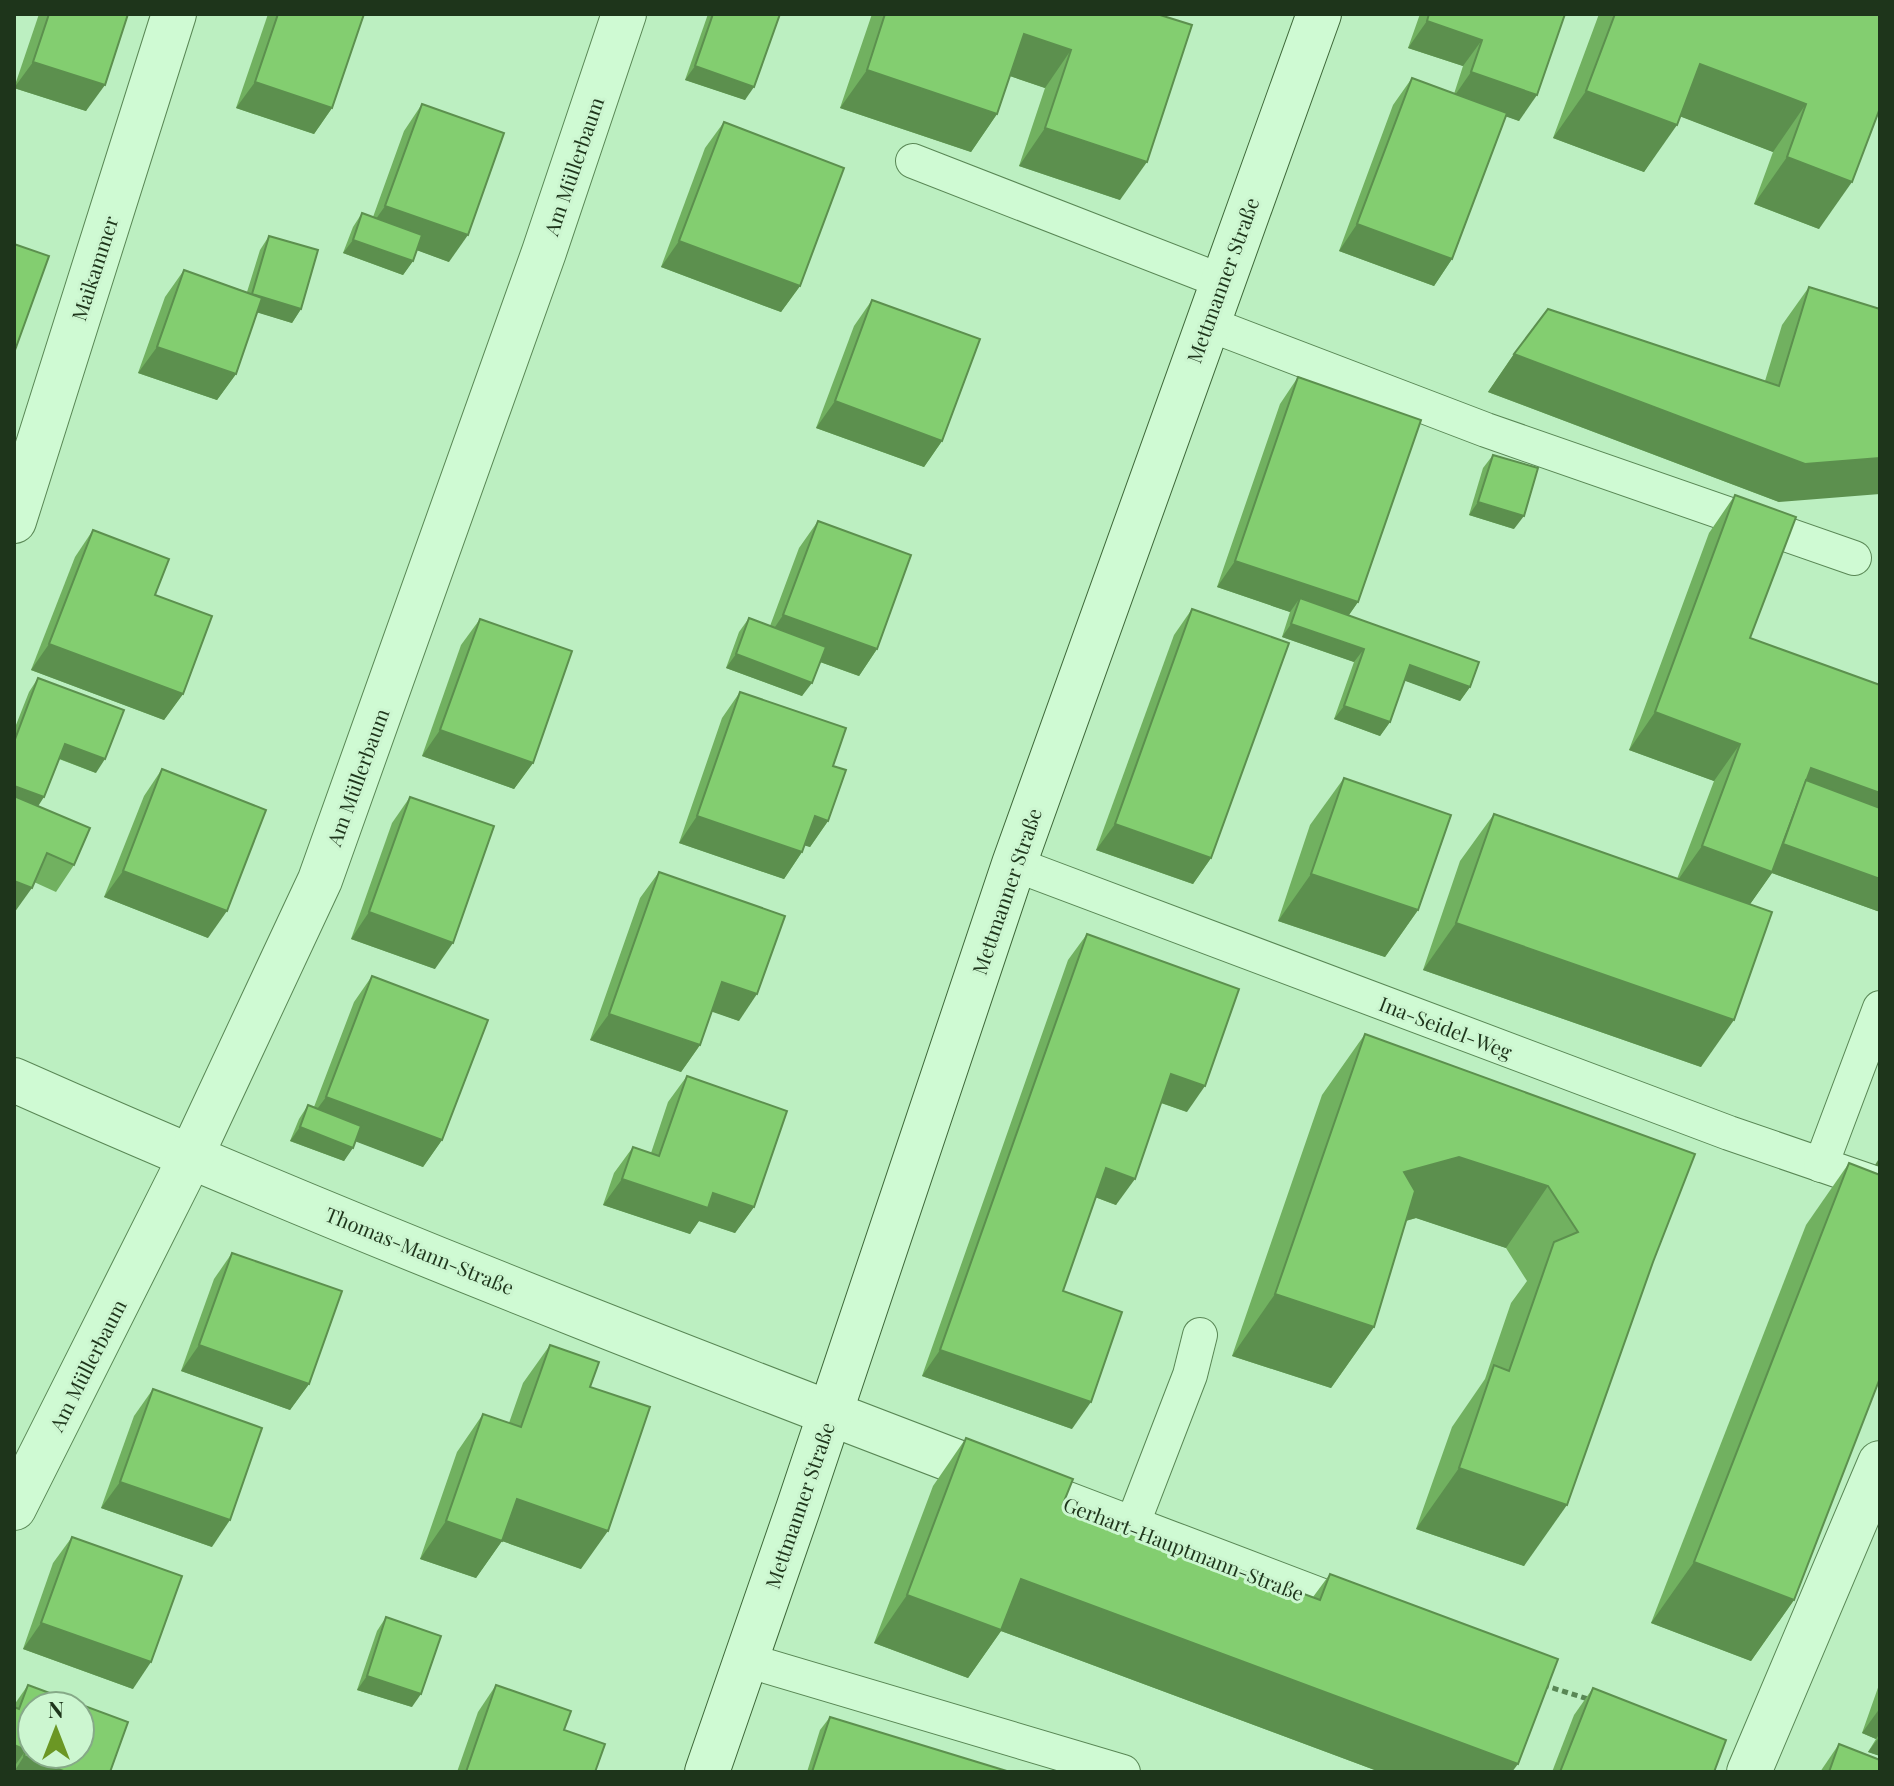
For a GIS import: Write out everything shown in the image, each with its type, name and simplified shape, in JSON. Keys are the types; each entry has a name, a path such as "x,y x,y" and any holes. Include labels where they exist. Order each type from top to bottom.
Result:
{"street":[{"name":"Maikammer","path":"14,521 174,14"},
{"name":"Am Müllerbaum","path":"14,1508 190,1158 320,880 538,267 624,14"},
{"name":"Mettmanner Straße","path":"707,1772 1014,864 1319,14"},
{"name":"Thomas-Mann-Straße","path":"14,1080 190,1158 830,1414"},
{"name":"Gerhart-Hauptmann-Straße","path":"830,1414 1379,1622"},
{"path":"1749,1772 1880,1463"}],"lane":[{"path":"913,161 1221,281"},
{"path":"1206,323 1486,430 1854,558"},
{"name":"Ina-Seidel-Weg","path":"1014,864 1729,1133 1880,1185"},
{"path":"1821,1165 1880,1008"},
{"path":"1131,1528 1190,1375 1200,1335"},
{"path":"746,1660 1123,1772"}],"path":[{"path":"1539,1683 1595,1701"}],"building":[{"path":"49,14 128,14 105,85 33,62"},
{"path":"278,14 364,14 332,108 255,82"},
{"path":"713,14 780,14 754,87 695,66"},
{"path":"885,14 1157,14 1192,25 1147,162 1045,128 1071,50 1024,34 997,114 867,70"},
{"path":"1429,14 1565,14 1537,95 1471,72 1482,40 1427,21"},
{"path":"1615,14 1880,14 1880,108 1852,182 1787,157 1806,104 1700,64 1677,125 1586,91"},
{"path":"1412,78 1507,113 1452,259 1357,224"},
{"path":"422,104 504,133 468,235 385,206"},
{"path":"724,122 844,168 800,286 679,241"},
{"path":"362,213 422,235 413,261 353,240"},
{"path":"269,236 318,250 301,309 252,294"},
{"path":"14,244 49,256 14,353"},
{"path":"184,270 262,298 236,374 157,347"},
{"path":"1809,287 1880,309 1880,458 1805,464 1514,354 1548,309 1779,386"},
{"path":"872,300 980,339 942,441 835,401"},
{"path":"1298,377 1421,420 1358,602 1235,561"},
{"path":"1493,455 1538,468 1524,516 1478,502"},
{"path":"1735,495 1796,517 1750,638 1880,685 1880,793 1811,768 1772,872 1702,846 1740,744 1655,712"},
{"path":"818,521 911,555 877,649 783,615"},
{"path":"93,530 169,559 155,595 212,616 183,694 49,644"},
{"path":"1300,598 1479,662 1470,687 1410,665 1390,722 1344,706 1364,649 1291,624"},
{"path":"1192,609 1289,643 1211,858 1115,824"},
{"path":"749,618 826,647 812,683 736,654"},
{"path":"480,619 572,651 533,763 440,730"},
{"path":"38,678 124,710 105,759 65,744 44,797 14,786 14,742"},
{"path":"740,692 846,728 833,766 846,770 828,821 815,816 802,852 697,816"},
{"path":"162,769 266,810 227,911 123,871"},
{"path":"1344,778 1451,815 1418,910 1311,874"},
{"path":"1806,780 1880,808 1880,879 1783,844"},
{"path":"14,796 90,828 74,865 47,853 32,888 14,881"},
{"path":"410,797 494,826 453,943 369,912"},
{"path":"1494,814 1772,912 1734,1020 1456,923"},
{"path":"659,872 785,916 757,994 722,982 700,1045 609,1014"},
{"path":"1087,934 1239,989 1205,1086 1171,1074 1135,1179 1106,1168 1063,1291 1122,1312 1091,1402 940,1350"},
{"path":"372,976 488,1020 442,1140 326,1097"},
{"path":"1365,1034 1695,1154 1653,1262 1567,1505 1459,1468 1494,1365 1509,1371 1554,1242 1578,1232 1548,1186 1459,1157 1404,1172 1415,1191 1374,1327 1275,1294"},
{"path":"687,1076 787,1111 754,1207 713,1193 708,1208 622,1179 633,1147 659,1156"},
{"path":"308,1105 361,1126 353,1148 300,1127"},
{"path":"1849,1163 1880,1175 1880,1378 1794,1600 1694,1562"},
{"path":"232,1253 342,1291 309,1384 199,1345"},
{"path":"550,1345 599,1362 590,1387 650,1407 608,1531 517,1499 502,1541 446,1521 483,1414 521,1427"},
{"path":"153,1389 262,1428 230,1520 120,1482"},
{"path":"966,1438 1073,1479 1063,1504 1320,1600 1330,1574 1558,1659 1518,1764 1021,1579 1001,1630 907,1595"},
{"path":"72,1537 182,1576 151,1662 41,1623"},
{"path":"386,1617 441,1636 421,1694 367,1676"},
{"path":"496,1685 571,1711 564,1730 605,1744 595,1772 466,1772"},
{"path":"1593,1688 1726,1740 1714,1772 1560,1772"},
{"path":"16,1708 16,1746 14,1745"},
{"path":"96,1710 128,1722 110,1772 61,1770 96,1770"},
{"path":"830,1717 1010,1772 812,1772"},
{"path":"1839,1744 1880,1760 1880,1772 1829,1772"}]}
